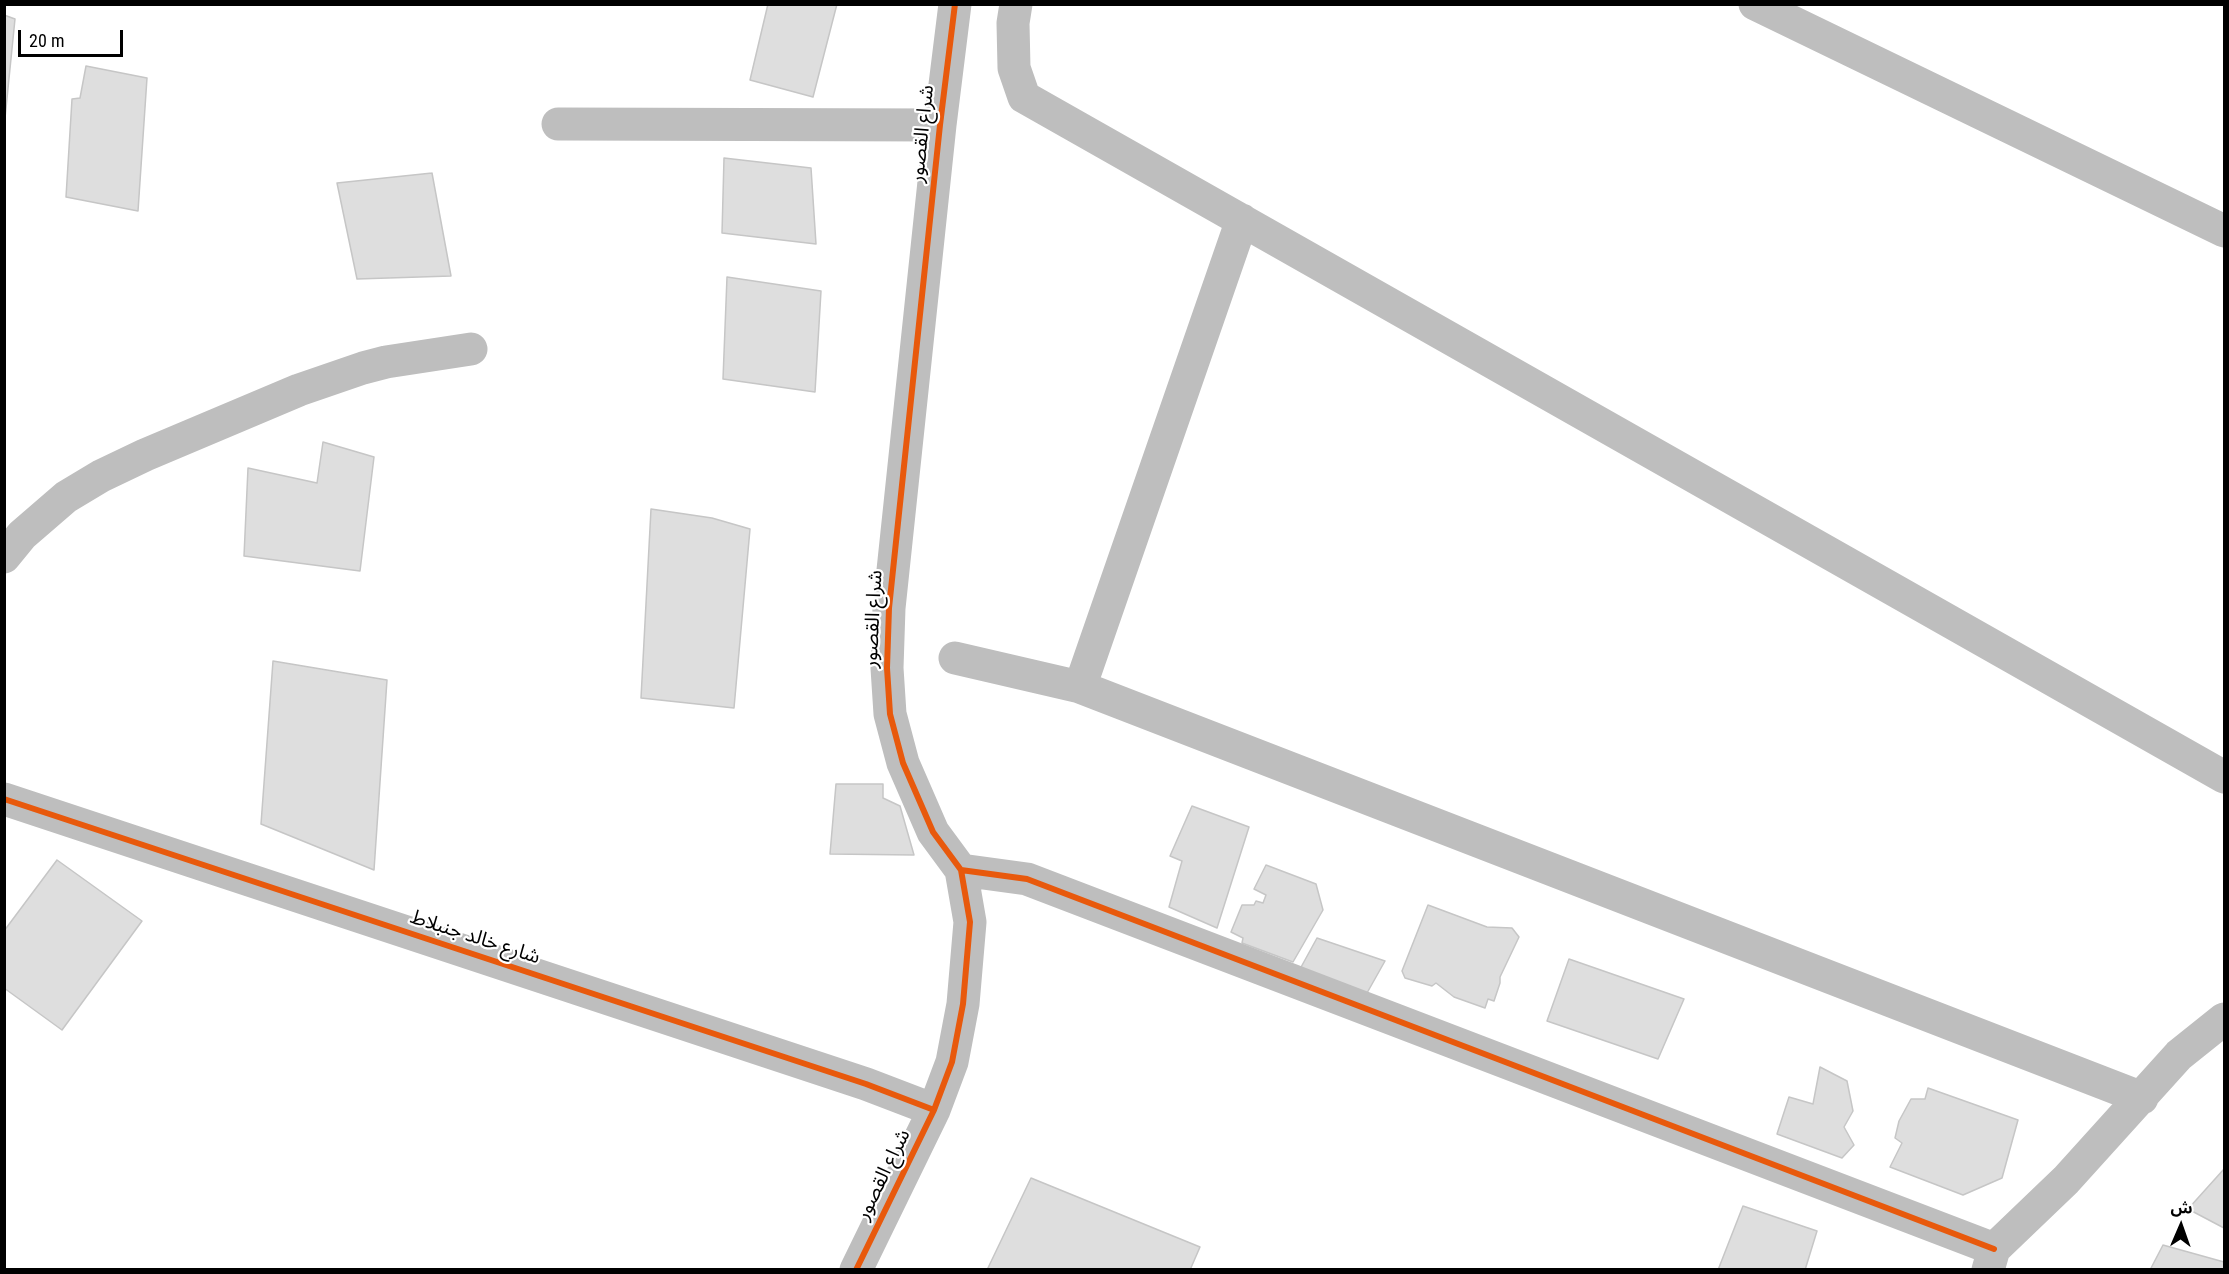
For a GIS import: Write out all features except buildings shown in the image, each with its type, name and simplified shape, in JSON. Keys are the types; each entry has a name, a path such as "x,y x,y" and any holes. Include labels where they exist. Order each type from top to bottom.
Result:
{"street":[{"name":"شراع القصور","path":"856,1269 934,1110 952,1062 963,1004 970,922 961,870 933,831 903,763 890,714 887,668 889,608 955,4"},
{"path":"1016,4 1013,23 1014,68 1024,97 2224,777"},
{"path":"1755,4 2224,231"},
{"path":"558,123 940,125"},
{"path":"1080,687 1242,219"},
{"path":"4,557 22,535 66,497 101,476 145,455 299,390 363,368 386,362 471,349"},
{"path":"955,658 1080,687 2142,1098"},
{"name":"شارع خالد جنبلاط","path":"4,799 866,1084 934,1110"},
{"path":"961,870 1027,879 1991,1259 2142,1098 2179,1055 2224,1019"}],"cycle path":[{"path":"856,1270 934,1110 952,1062 963,1004 970,922 961,870 933,832 903,763 890,714 887,668 889,608 955,4"},
{"path":"4,799 866,1084 934,1110"},
{"path":"961,870 1027,879 1994,1249"}]}
